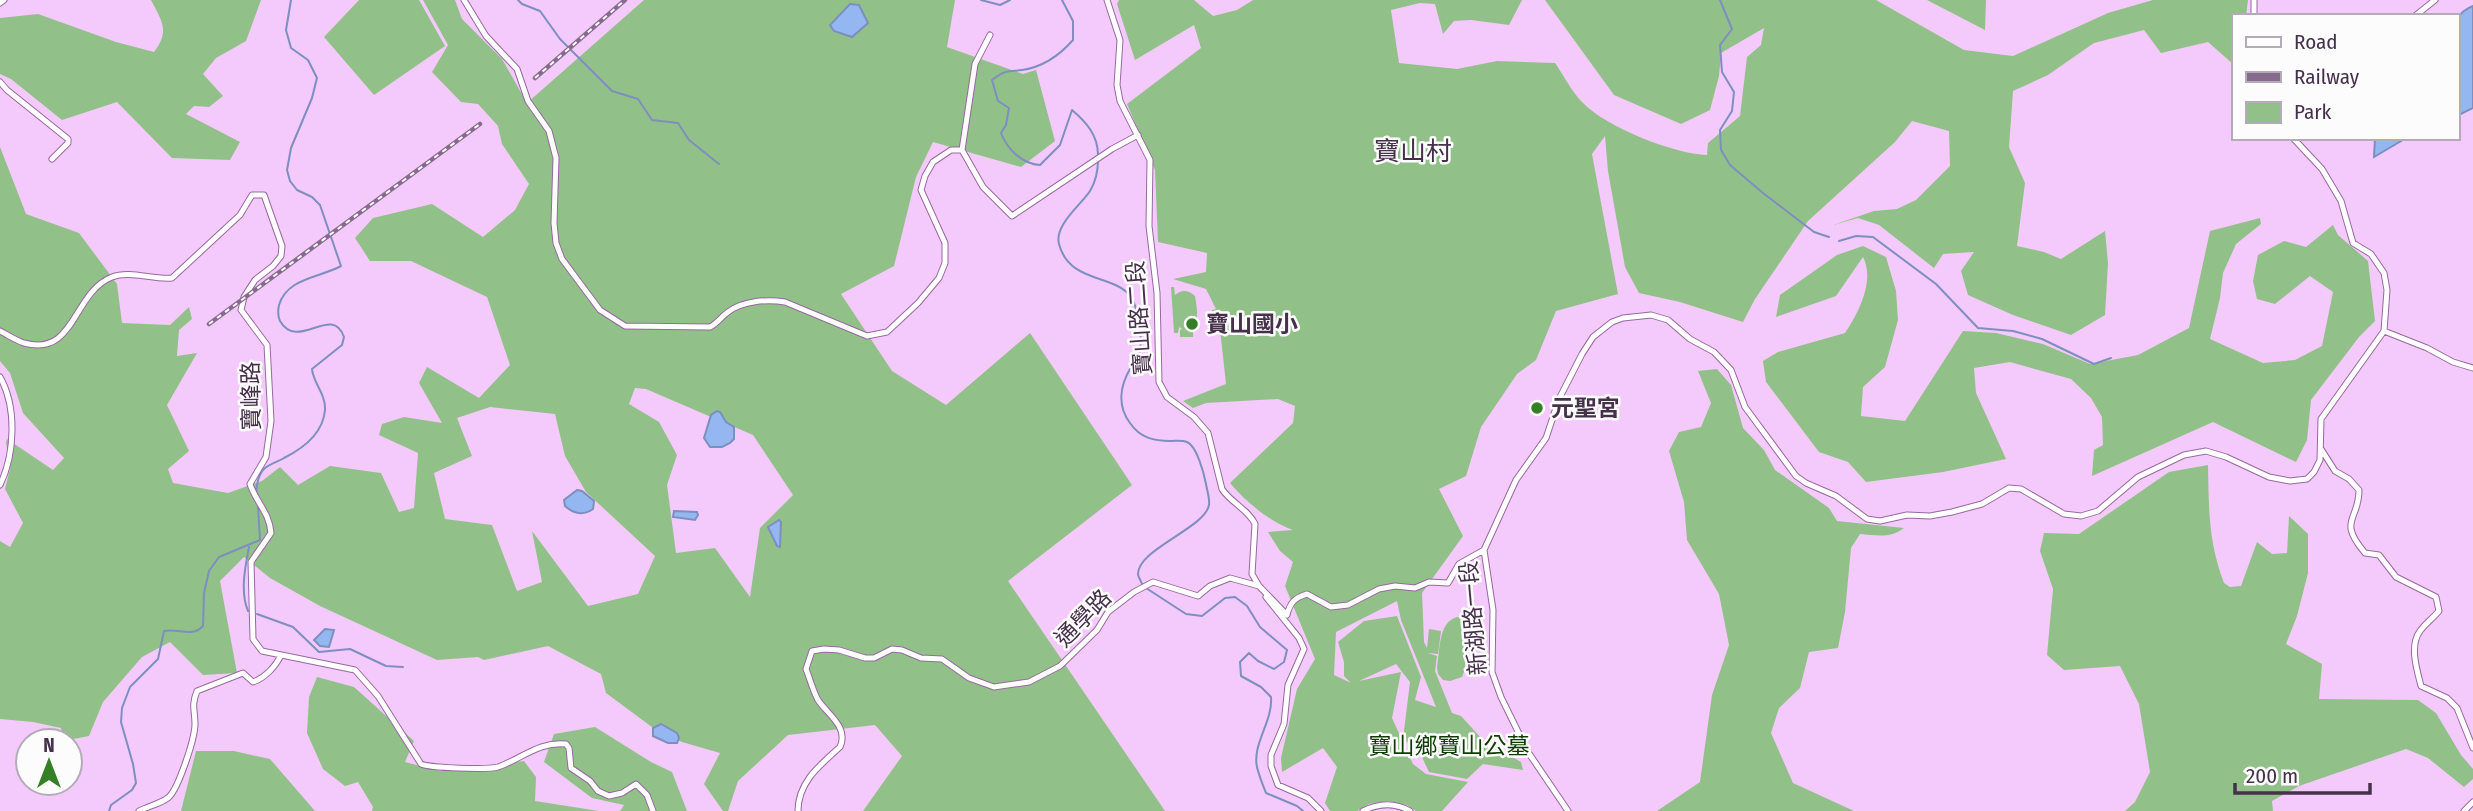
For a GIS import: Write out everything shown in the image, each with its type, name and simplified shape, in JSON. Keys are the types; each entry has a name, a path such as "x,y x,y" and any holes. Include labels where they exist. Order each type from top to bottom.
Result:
{"street":[{"path":"464,0 486,36 517,69 528,100 550,131 556,158 554,223 556,243 562,259 600,310 625,326 710,327 739,304 776,300 867,336 887,332 918,303 939,278 945,263 945,243 922,190 925,176 933,162 951,150 962,150"},
{"name":"寶山路二段","path":"1107,0 1120,40 1118,96 1146,149 1151,168 1149,226 1157,303 1159,382 1167,397 1194,417 1208,433 1222,489 1255,524 1252,573 1272,606 1299,638 1304,649 1289,685 1284,724 1271,755 1273,776 1278,785 1308,798 1321,811"},
{"path":"2418,14 2435,0"},
{"path":"990,35 975,64 962,150 983,187 1012,216 1112,149 1138,135"},
{"path":"0,82 6,90 68,139 68,144 52,159"},
{"path":"2295,140 2322,169 2341,201 2353,243 2371,254 2384,273 2387,290 2384,331 2427,348 2453,362 2473,368"},
{"name":"寶峰路","path":"0,331 27,344 54,343 62,337 88,298 110,278 121,275 172,278 240,215 252,195 264,195 282,246 281,256 255,280 244,297 241,310 267,345 271,421 266,457 250,484 253,496 270,517 271,533 251,562 253,639 256,646 281,655 355,670 378,696 421,764 430,768 496,768 537,748 556,743 566,744 569,748 571,768 590,781 598,791 609,796 622,793 636,784 647,795 653,811"},
{"name":"新湖路一段","path":"1568,811 1528,752 1492,672 1493,610 1485,551 1516,480 1546,438 1559,399 1582,354 1603,327 1623,318 1658,316 1668,320 1690,339 1721,358 1737,380 1740,399 1745,407 1796,476 1806,484 1836,496 1861,516 1873,521 1907,515 1930,516 1952,512 1982,504 2003,490 2013,488 2021,489 2064,514 2081,516 2098,511 2138,477 2184,455 2206,451 2269,477 2298,481 2307,479 2320,460 2320,419 2384,331"},
{"path":"0,377 8,391 10,407 10,457 0,485"},
{"path":"2322,449 2335,471 2349,478 2359,490 2359,504 2351,514 2351,530 2357,543 2365,553 2379,555 2396,578 2436,597 2439,611 2420,632 2414,644 2421,686 2446,698 2457,708 2473,748"},
{"path":"1259,586 1287,615 1289,605 1297,597 1307,594 1331,607 1348,605 1379,589 1395,586 1415,588 1429,582 1448,583 1459,564 1485,551"},
{"name":"通學路","path":"798,811 798,800 807,779 843,741 843,734 835,719 818,700 806,669 811,652 839,650 874,658 892,649 902,650 921,659 942,659 969,678 994,687 1030,682 1060,666 1097,630 1108,612 1153,582 1198,596 1210,586 1230,578 1259,586"},
{"path":"139,811 169,797 179,782 194,732 192,702 197,691 243,673 253,682 258,680 281,655"},
{"path":"2464,811 2473,802"},
{"path":"1363,811 1389,804 1410,811"}],"green space":[{"path":"151,0 261,0 246,41 216,58 203,74 223,96 209,107 194,106 186,114 240,142 230,160 172,158 117,102 62,120 11,79 0,74 0,18 38,14 116,42 154,52 162,38 163,26"},
{"path":"359,0 419,0 445,46 374,95 324,37"},
{"path":"423,0 455,0 462,19 502,59 527,103 644,0 955,0 947,47 1023,74 1036,70 1055,141 1021,167 933,142 916,177 894,266 841,294 892,371 946,405 1030,333 1132,485 1008,581 1165,811 863,811 902,756 875,725 788,735 738,781 728,811 723,811 704,784 720,753 660,733 606,693 601,674 548,646 484,660 478,657 437,660 320,606 270,578 244,557 220,581 237,673 203,675 170,642 142,657 103,702 89,736 84,737 84,727 56,727 0,719 0,541 10,547 23,523 5,489 10,469 6,442 7,439 53,470 64,458 23,413 10,373 0,361 0,147 26,214 79,233 117,284 122,323 170,325 189,307 192,319 179,330 177,356 197,353 167,405 189,451 168,469 173,483 228,493 262,481 280,467 298,485 330,466 381,473 399,512 414,508 418,453 379,435 382,424 404,417 442,423 419,383 427,367 479,398 510,365 487,297 411,261 370,261 355,238 373,218 432,204 483,237 515,210 529,184 502,144 498,126 478,104 461,102 432,72 448,45","holes":["635,388 646,389 753,435 793,495 760,528 750,597 715,548 676,553 667,485 677,455 659,422 629,404","490,407 555,414 565,456 586,492 655,556 638,594 588,606 532,531 542,582 517,591 492,525 445,519 434,473 472,456 457,418"]},
{"name":"寶山鄉寶山公墓","path":"1119,0 1194,0 1213,16 1237,10 1253,0 1522,0 1509,25 1471,20 1454,21 1443,34 1435,4 1420,3 1391,10 1399,63 1457,69 1497,61 1555,63 1579,99 1607,121 1641,138 1677,150 1707,155 1708,143 1740,116 1747,57 1761,45 1764,28 1721,53 1719,76 1710,110 1681,124 1614,95 1545,0 1876,0 1964,50 2013,56 2108,13 2153,0 2248,0 2246,14 2232,14 2232,63 2208,42 2161,53 2144,30 2094,43 2048,75 2013,91 2009,147 2025,183 2017,246 2061,259 2105,231 2108,263 2105,315 2071,335 2013,315 1968,295 1961,271 1974,252 1943,254 1934,268 1879,225 1858,218 1833,225 1874,211 1897,209 1916,200 1950,166 1949,131 1912,121 1895,142 1808,221 1755,299 1743,322 1680,302 1639,293 1625,267 1608,171 1605,136 1592,154 1618,294 1556,311 1536,360 1517,374 1481,427 1466,476 1439,489 1463,536 1422,593 1424,642 1427,648 1429,629 1441,631 1438,654 1428,653 1437,656 1435,671 1452,713 1461,716 1483,740 1521,762 1523,770 1483,764 1467,779 1429,772 1419,751 1403,739 1410,682 1396,664 1359,681 1401,672 1392,718 1413,764 1426,774 1468,782 1442,811 1416,811 1407,805 1388,801 1369,804 1357,811 1330,811 1325,803 1337,767 1323,748 1282,772 1281,758 1297,689 1315,659 1285,586 1293,562 1280,551 1268,532 1293,530 1259,511 1230,483 1293,423 1295,406 1278,399 1206,403 1193,408 1183,401 1226,384 1220,329 1212,329 1212,310 1216,309 1206,289 1173,279 1206,272 1207,253 1158,242 1155,170 1127,104 1201,48 1194,25 1135,60 1117,4","holes":["1397,601 1401,620 1436,707 1415,700 1421,677 1397,616 1364,621 1338,642 1344,662 1344,676 1351,683 1334,675 1336,632"]},
{"path":"1927,0 1986,0 1985,30"},
{"path":"2260,218 2261,224 2236,244 2223,273 2210,339 2263,363 2295,360 2322,346 2333,292 2310,276 2275,304 2257,299 2253,281 2258,255 2284,241 2306,247 2333,225 2338,235 2368,261 2375,321 2359,337 2311,400 2307,440 2296,462 2213,422 2092,476 2094,450 2103,445 2102,417 2091,398 2071,379 2010,362 1974,368 1976,393 2006,459 1943,472 1866,482 1848,462 1819,452 1766,382 1763,361 1778,352 1845,333 1864,296 1867,276 1863,257 1836,296 1776,317 1780,295 1837,255 1863,246 1886,257 1896,291 1898,320 1885,367 1863,387 1861,416 1905,421 1963,331 1996,333 2043,344 2090,364 2138,355 2189,328 2210,231"},
{"path":"1171,287 1174,287 1175,295 1185,291 1195,296 1196,320 1187,329 1193,330 1193,337 1180,337 1182,329 1179,327 1178,333 1174,333"},
{"path":"1717,369 1731,385 1743,428 1764,450 1775,470 1829,508 1837,521 1904,528 1888,535 1860,534 1851,548 1845,612 1838,648 1809,652 1800,688 1779,708 1771,733 1793,783 1854,811 1657,811 1700,782 1712,695 1729,645 1719,594 1687,540 1684,502 1669,451 1679,432 1701,427 1711,403 1698,371"},
{"path":"2208,465 2212,539 2224,583 2230,587 2241,586 2257,542 2272,554 2287,553 2289,516 2308,534 2308,573 2297,616 2286,644 2322,664 2319,699 2418,700 2436,713 2461,755 2473,769 2473,779 2464,787 2428,758 2406,749 2299,786 2272,801 2273,811 2125,811 2135,802 2150,772 2139,704 2120,666 2064,670 2047,655 2053,589 2040,551 2044,533 2079,534 2169,472"},
{"path":"1457,617 1464,618 1471,628 1464,672 1462,677 1443,680 1437,667 1441,638 1446,625"},
{"path":"317,677 354,687 414,741 405,762 440,771 524,761 536,777 535,801 599,811 372,811 373,807 358,782 345,786 323,769 307,733 309,697"},
{"path":"595,727 672,772 687,811 620,811 624,805 592,798 544,762 554,734"},
{"path":"196,751 234,751 270,759 315,811 181,811"}],"water":[{"path":"850,4 859,5 868,23 852,37 834,31 830,25"},
{"path":"2473,6 2473,108 2459,115 2459,18"},
{"path":"2375,140 2403,140 2374,157"},
{"path":"717,411 734,427 734,439 722,447 710,447 704,438 711,415"},
{"path":"577,490 594,501 593,509 579,513 565,506 564,500"},
{"path":"674,511 697,512 698,515 695,520 673,517"},
{"path":"779,520 781,522 780,547 768,527"},
{"path":"325,629 334,630 329,647 320,646 314,640"},
{"path":"661,724 677,733 677,743 668,743 653,736 653,728"}],"waterway":[{"path":"256,493 258,479 263,470 305,444 321,426 325,404 312,369 342,345 344,337 339,328 331,325 296,332 287,329 278,315 279,305 289,289 341,266 320,205 312,197 297,190 290,181 287,170 291,148 312,98 317,78 308,60 291,48 286,30 291,0"},
{"path":"518,0 540,11 560,39 612,91 638,99 652,120 678,123 689,140 719,164"},
{"path":"981,0 1000,5 1010,0"},
{"path":"1062,0 1073,21 1073,40 1044,63 1030,69 1006,72 992,80 998,101 1009,108 1006,125 1001,133 1016,155 1027,162 1040,165 1060,145 1072,110 1090,129 1096,141 1098,155"},
{"path":"1720,0 1732,29 1720,45 1722,72 1734,92 1732,111 1720,130 1721,150 1730,165 1763,193 1814,232 1829,237"},
{"path":"1098,160 1092,187 1064,223 1060,230 1059,244 1065,258 1074,267 1119,287 1128,293 1134,303 1140,326 1140,350 1124,382 1121,396 1123,410 1134,428 1148,438 1183,441 1191,445 1202,467 1209,500 1205,514 1159,547 1141,565 1138,574 1142,584"},
{"path":"1839,241 1856,236 1873,237 1936,284 1978,328 2013,331 2042,339 2094,364 2111,358"},
{"path":"109,811 111,805 132,790 136,783 121,722 122,708 130,687 158,659 164,631 190,632 203,626 204,593 209,571 219,557 260,540 258,507"},
{"path":"248,611 244,588 249,547"},
{"path":"1146,588 1186,614 1202,616 1225,598 1235,597 1247,606 1260,627 1287,650 1284,662 1274,669 1249,653 1240,662 1241,676 1261,687 1271,697 1269,715 1256,758 1266,793 1303,811"},
{"path":"257,614 293,627 319,652 350,649 386,666 403,667"}],"railway":[{"path":"535,78 625,0"},
{"path":"209,324 480,124"}],"place":[{"name":"寶山國小","path":"1192,324"},
{"name":"元聖宮","path":"1537,408"}],"district":[{"name":"寶山村","path":"1413,151"}]}
